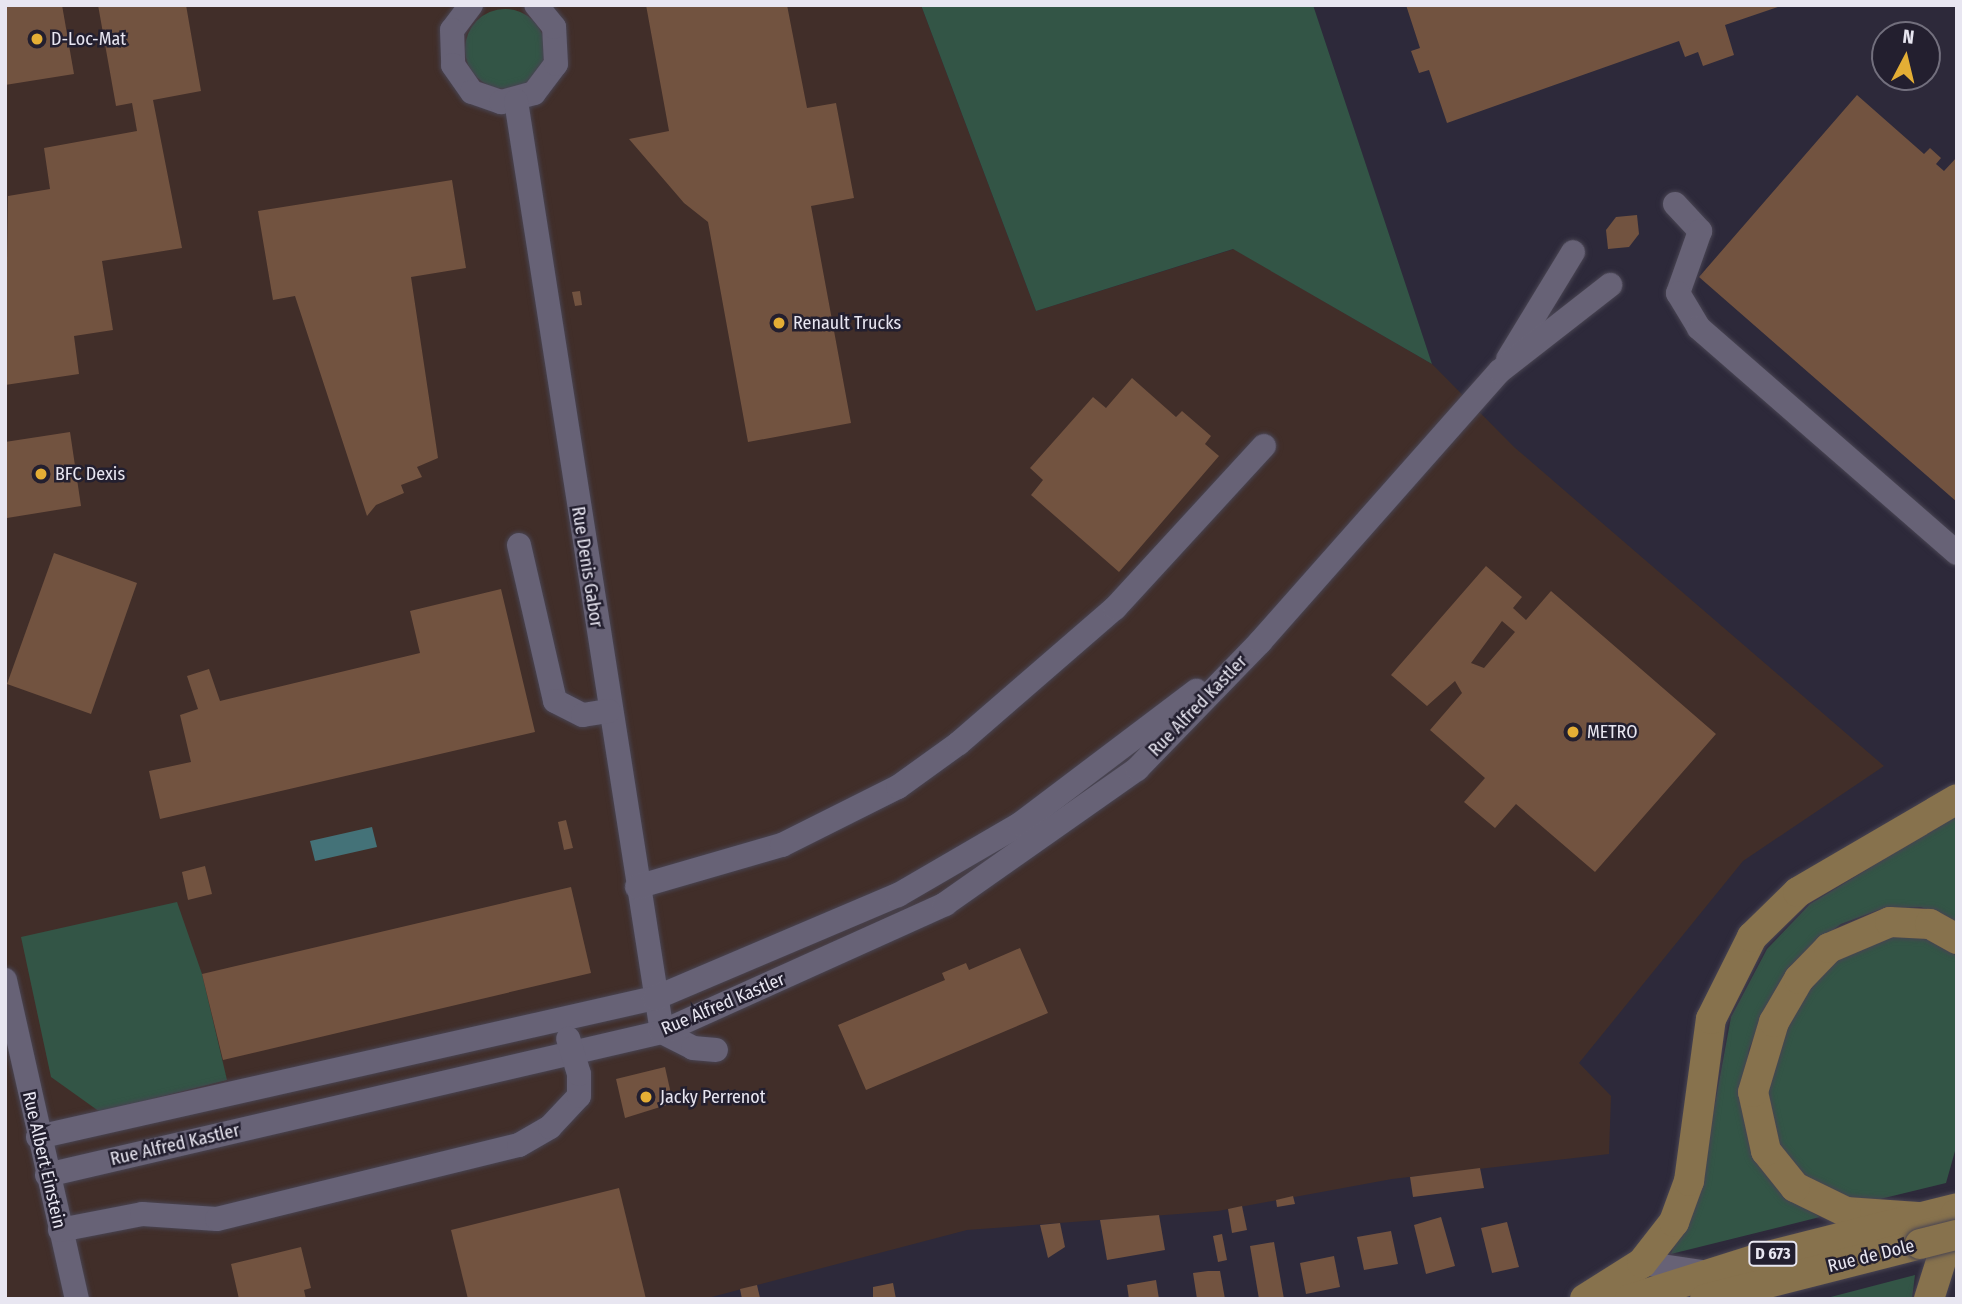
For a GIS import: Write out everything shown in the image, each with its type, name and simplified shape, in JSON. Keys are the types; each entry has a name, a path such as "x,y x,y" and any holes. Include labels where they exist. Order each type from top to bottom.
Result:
{"main road":[{"path":"1585,1299 1642,1263 1685,1197 1711,1018 1752,937 1798,892 1957,799"},
{"path":"1929,1299 1936,1219 1846,1212 1796,1187 1766,1151 1753,1092 1774,1022 1799,979 1829,948 1890,922 1930,925 1957,939"},
{"name":"Rue de Dole","path":"1630,1299 1714,1291 1936,1219 1957,1236"},
{"path":"1951,1299 1957,1279"}],"street":[{"path":"471,5 452,30 453,65 472,92 487,99 516,101 534,93 556,64 554,27 536,5"},
{"name":"Rue Denis Gabor","path":"516,101 609,711 662,1032"},
{"path":"1675,204 1700,231 1678,293 1699,328 1957,553"},
{"name":"Rue Alfred Kastler","path":"47,1175 662,1032 945,904 1110,792 1260,642 1500,371 1573,252"},
{"name":"Rue Alfred Kastler","path":"1500,371 1610,285"},
{"path":"637,887 782,845 898,787 959,743 1115,608 1264,446"},
{"path":"519,545 555,701 583,715 609,711"},
{"name":"Rue Alfred Kastler","path":"38,1137 655,998 898,895 1020,824 1260,642"},
{"name":"Rue Albert Einstein","path":"5,980 9,1022 77,1299"},
{"path":"61,1230 142,1214 217,1219 519,1145 550,1127 579,1096 575,1051 558,1020"},
{"path":"662,1032 693,1048 716,1050"},
{"name":"Rue de Dole","path":"1642,1263 1714,1291"}],"shaded area":[{"path":"5,5 921,5 1036,311 1234,249 1432,364 1514,447 1884,766 1743,861 1579,1063 1611,1096 1609,1154 1392,1179 1218,1211 967,1230 704,1299 5,1299"},
{"path":"921,5 1313,5 1432,364 1233,249 1036,311"},
{"path":"505,9 520,12 533,21 542,34 545,49 542,64 533,77 520,86 505,89 490,86 477,77 468,64 465,49 468,34 477,21 490,12"},
{"path":"1957,815 1957,923 1921,907 1881,909 1841,924 1810,947 1765,1012 1749,1049 1741,1108 1753,1151 1797,1203 1820,1217 1671,1254 1711,1125 1731,1017 1767,949 1810,904"},
{"path":"372,827 377,847 315,861 310,841"},
{"path":"177,902 202,974 227,1080 100,1112 51,1077 21,937"},
{"path":"1881,936 1925,938 1957,956 1957,1144 1946,1183 1872,1201 1840,1198 1794,1170 1770,1127 1766,1106 1775,1051 1815,978 1844,953"},
{"path":"1915,1275 1912,1299 1823,1299"}],"building":[{"name":"D-Loc-Mat","path":"5,5 62,5 74,74 5,85"},
{"path":"98,5 186,5 201,91 153,100 182,248 102,261 113,330 74,336 79,374 5,385 8,196 50,189 44,148 137,131 132,103 116,106"},
{"name":"Renault Trucks","path":"646,5 787,5 807,108 836,103 854,198 811,206 851,423 748,442 708,222 684,203 629,139 669,131"},
{"path":"1406,5 1781,6 1725,25 1734,55 1703,66 1698,52 1685,57 1679,41 1447,123 1429,70 1419,73 1411,51 1420,48"},
{"path":"1857,95 1924,154 1930,148 1941,158 1936,164 1944,171 1957,157 1957,502 1699,277"},
{"path":"452,180 466,268 411,277 438,458 417,467 422,477 401,485 404,493 376,505 367,516 295,296 273,300 258,211"},
{"path":"1637,215 1639,234 1629,247 1608,249 1606,230 1616,217"},
{"path":"580,291 582,305 575,306 572,292"},
{"path":"1132,378 1176,417 1182,411 1211,436 1205,444 1219,456 1119,572 1031,495 1043,480 1030,468 1093,397 1106,408"},
{"name":"BFC Dexis","path":"70,432 81,506 7,518 5,442"},
{"path":"54,553 137,583 91,714 7,684"},
{"name":"METRO","path":"1486,566 1522,597 1513,608 1526,620 1551,591 1716,734 1595,872 1516,804 1495,828 1464,802 1485,778 1430,730 1462,693 1455,681 1427,706 1391,675","holes":["1502,621 1515,632 1484,668 1471,663"]},
{"path":"501,589 535,732 160,819 149,771 191,762 180,715 198,709 187,676 209,669 220,701 420,653 410,611"},
{"path":"566,820 573,848 564,850 558,822"},
{"path":"205,866 212,894 188,900 182,872"},
{"path":"571,887 591,973 223,1060 202,974"},
{"path":"1020,948 1048,1013 866,1090 838,1025 945,980 942,973 966,963 969,970"},
{"name":"Jacky Perrenot","path":"665,1067 673,1103 625,1118 616,1079"},
{"path":"1480,1168 1484,1188 1413,1197 1410,1177"},
{"path":"619,1188 646,1299 468,1299 451,1230"},
{"path":"1293,1196 1295,1204 1277,1207 1276,1200"},
{"path":"1242,1206 1247,1230 1232,1233 1228,1209"},
{"path":"1159,1215 1165,1250 1107,1260 1100,1220"},
{"path":"1441,1217 1455,1266 1426,1274 1414,1225"},
{"path":"1507,1222 1519,1267 1492,1273 1481,1228"},
{"path":"1060,1223 1065,1247 1048,1258 1040,1225"},
{"path":"1391,1231 1398,1264 1364,1270 1357,1237"},
{"path":"1222,1234 1227,1260 1218,1262 1213,1236"},
{"path":"1274,1242 1284,1299 1259,1299 1250,1246"},
{"path":"301,1247 311,1288 304,1290 306,1299 239,1299 231,1264"},
{"path":"1334,1256 1340,1287 1306,1294 1300,1263"},
{"path":"1220,1271 1225,1299 1197,1299 1193,1273"},
{"path":"1156,1280 1159,1299 1129,1299 1127,1285"},
{"path":"893,1283 896,1299 873,1299 873,1287"},
{"path":"757,1285 760,1298 742,1299 740,1289"}],"place":[{"name":"D-Loc-Mat","path":"37,39"},
{"name":"Renault Trucks","path":"779,323"},
{"name":"BFC Dexis","path":"41,474"},
{"name":"METRO","path":"1573,732"},
{"name":"Jacky Perrenot","path":"646,1097"}]}
